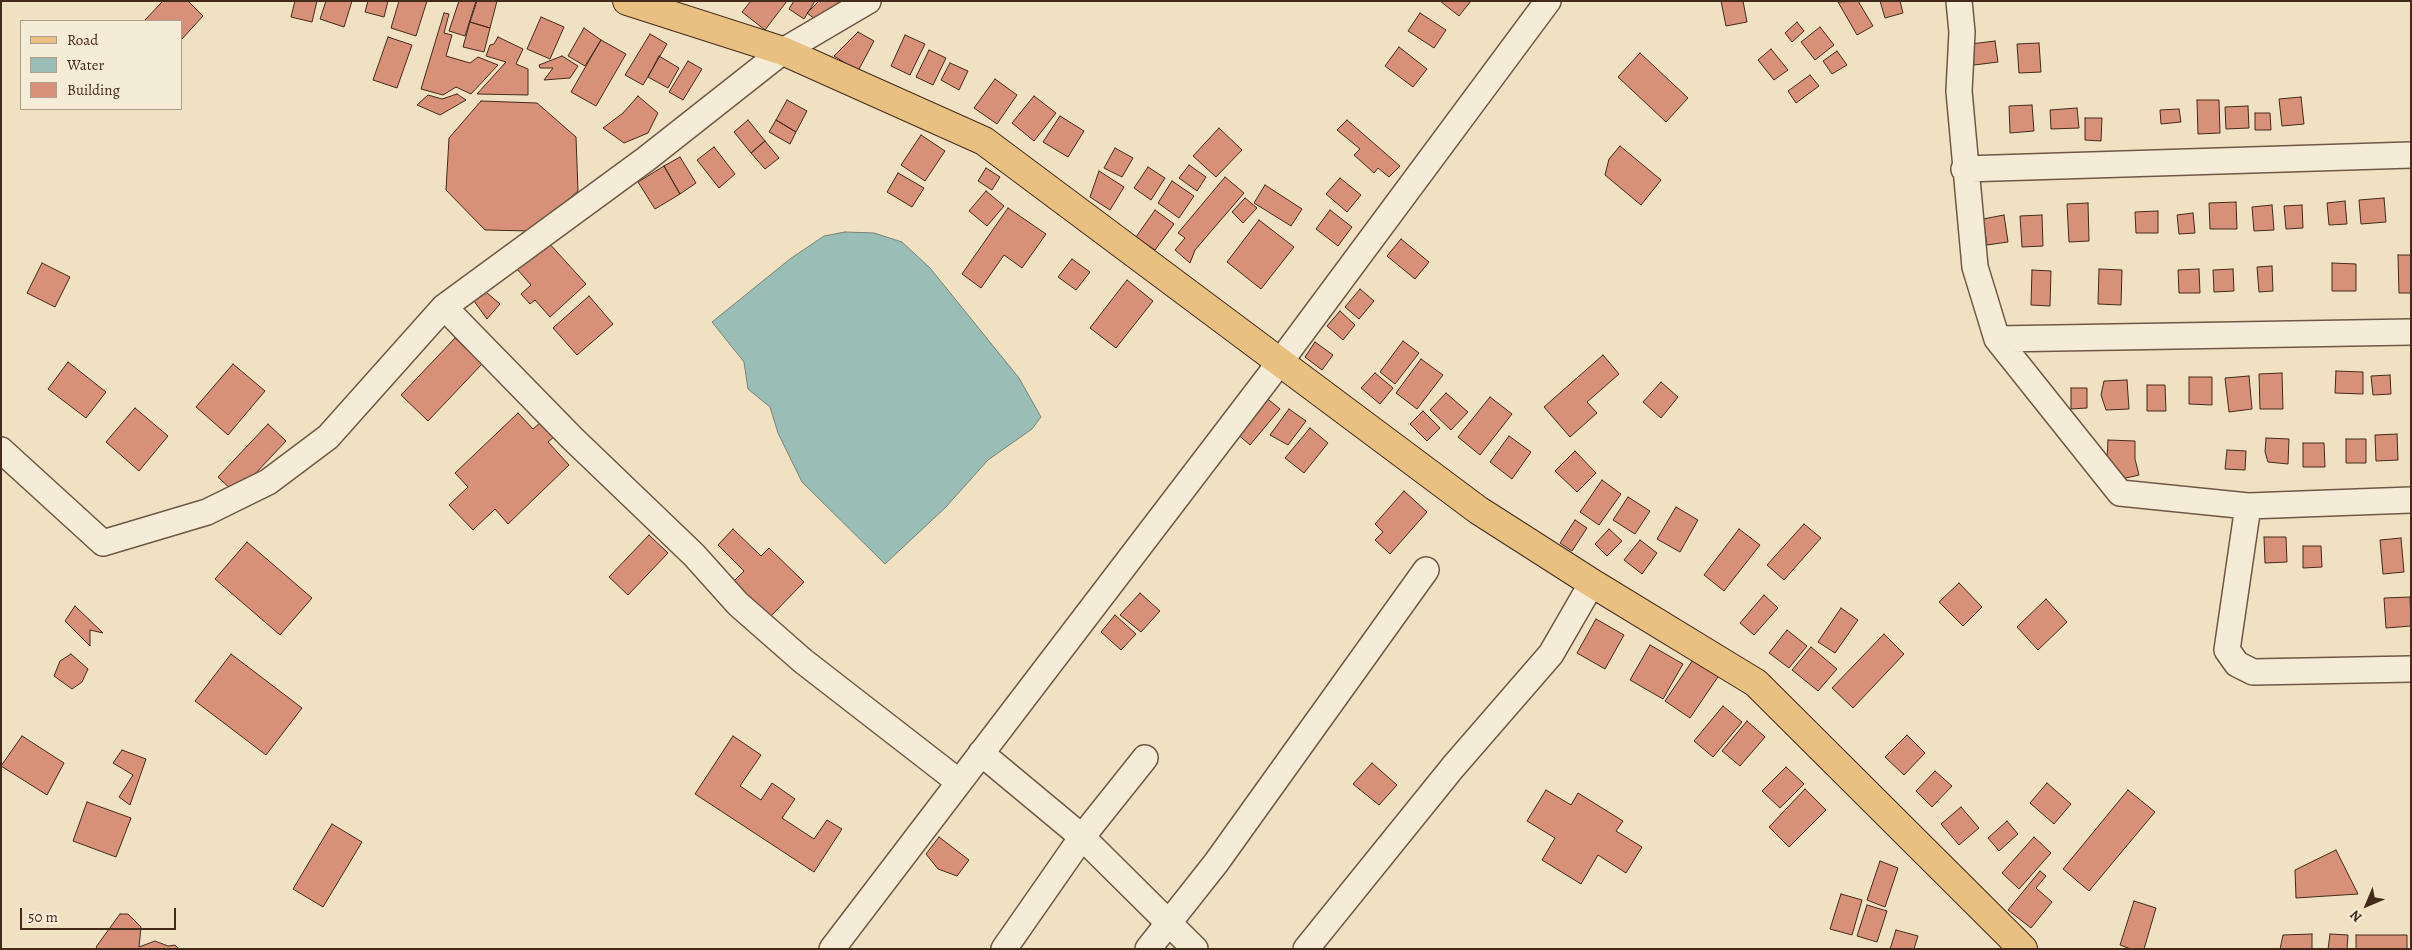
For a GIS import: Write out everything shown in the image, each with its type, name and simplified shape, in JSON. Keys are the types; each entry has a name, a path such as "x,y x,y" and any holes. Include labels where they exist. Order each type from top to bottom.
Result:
{"main road":[{"path":"627,1 783,51 984,141 1478,510 1756,684 2014,946"}],"street":[{"path":"1,450 103,543 207,512 268,482 328,437 444,307 646,159 783,51 868,1"},
{"path":"832,949 1280,362 1548,1"},
{"path":"1959,1 1962,32 1959,91 1964,168 1975,267 1997,339 2120,493 2248,506 2411,500"},
{"path":"1964,168 2411,155"},
{"path":"444,307 572,438 694,555 738,604 803,662 959,782"},
{"path":"1997,339 2411,332"},
{"path":"2248,506 2227,650 2237,664 2253,672 2411,669"},
{"path":"1148,949 1216,862 1426,570"},
{"path":"1306,949 1453,767 1550,654 1592,583"},
{"path":"981,753 1082,837 1195,949"},
{"path":"1004,949 1082,837 1145,758"}],"water":[{"path":"845,232 874,233 902,242 930,268 1019,378 1041,417 1032,429 988,460 945,508 885,564 802,482 778,433 770,407 748,389 744,362 712,322 790,259 824,236"}],"building":[{"path":"163,1 188,1 203,16 182,39 182,20 145,20"},
{"path":"295,1 317,1 312,22 291,17"},
{"path":"326,1 352,1 344,27 320,19"},
{"path":"368,1 388,1 384,17 365,12"},
{"path":"399,1 427,1 416,36 391,28"},
{"path":"459,1 476,1 465,36 449,31"},
{"path":"477,1 497,1 490,28 470,22"},
{"path":"751,1 787,1 765,30 742,12"},
{"path":"794,1 815,1 804,19 789,9"},
{"path":"819,1 847,1 820,23 807,13"},
{"path":"1440,1 1471,1 1459,16"},
{"path":"1721,1 1743,1 1747,22 1726,26"},
{"path":"1858,1 1873,26 1857,35 1838,2"},
{"path":"1880,1 1900,1 1903,13 1885,18"},
{"path":"444,13 449,14 444,33 452,35 446,56 470,63 478,57 498,65 471,94 456,87 443,95 421,89"},
{"path":"1420,13 1446,30 1434,48 1408,31"},
{"path":"541,17 564,27 550,59 527,49"},
{"path":"470,22 490,28 484,52 463,47"},
{"path":"1797,22 1804,31 1792,42 1785,33"},
{"path":"1820,27 1834,45 1815,60 1801,42"},
{"path":"584,28 601,40 585,66 568,56"},
{"path":"858,32 874,41 858,71 834,56"},
{"path":"650,34 667,44 643,85 625,75"},
{"path":"905,35 925,44 910,75 891,66"},
{"path":"388,37 412,45 397,88 373,80"},
{"path":"498,37 523,49 516,64 528,69 528,95 477,94 506,62 486,56 490,45 494,44"},
{"path":"601,40 626,54 596,106 571,92"},
{"path":"1995,41 1998,62 1974,65 1971,44"},
{"path":"2039,43 2041,72 2019,73 2017,44"},
{"path":"1399,47 1427,69 1413,87 1385,66"},
{"path":"1771,49 1788,70 1774,80 1758,60"},
{"path":"929,50 946,58 933,85 916,77"},
{"path":"1837,51 1847,65 1832,74 1823,61"},
{"path":"1640,53 1688,98 1666,122 1618,77"},
{"path":"562,56 578,66 570,78 544,80 553,68 540,68 539,65"},
{"path":"659,56 679,68 668,88 648,77"},
{"path":"688,61 702,69 683,100 669,92"},
{"path":"950,63 968,71 959,90 941,80"},
{"path":"1810,75 1819,86 1796,103 1788,91"},
{"path":"995,79 1017,95 997,124 974,108"},
{"path":"457,94 466,100 440,115 417,105 428,95 442,99"},
{"path":"638,96 658,113 648,133 624,143 603,128 623,113"},
{"path":"1034,96 1056,113 1034,141 1012,123"},
{"path":"2301,97 2304,124 2282,126 2279,99"},
{"path":"787,100 807,111 796,132 776,120"},
{"path":"2197,100 2219,100 2220,133 2198,134"},
{"path":"481,101 537,103 576,137 578,191 532,231 485,230 446,190 449,138"},
{"path":"2032,105 2034,131 2010,133 2009,106"},
{"path":"2248,106 2249,128 2226,129 2225,107"},
{"path":"2077,108 2079,128 2051,129 2050,110"},
{"path":"2179,109 2181,122 2161,124 2160,110"},
{"path":"2255,113 2270,113 2271,130 2255,130"},
{"path":"1060,116 1084,131 1068,157 1043,142"},
{"path":"2085,118 2102,118 2101,141 2085,140"},
{"path":"748,120 765,141 751,153 734,132"},
{"path":"776,120 796,132 790,144 769,132"},
{"path":"1347,120 1400,166 1389,177 1378,168 1374,173 1354,155 1360,149 1337,130"},
{"path":"1219,128 1242,150 1216,177 1193,156"},
{"path":"921,135 945,151 925,181 901,165"},
{"path":"765,141 779,158 765,169 751,153"},
{"path":"1620,146 1661,180 1641,205 1605,175 1609,159"},
{"path":"714,147 735,174 719,188 697,160"},
{"path":"1115,148 1133,158 1122,177 1104,168"},
{"path":"680,157 696,183 680,194 664,166"},
{"path":"1189,165 1206,177 1197,191 1179,178"},
{"path":"664,166 680,194 655,209 638,182"},
{"path":"1148,167 1165,178 1151,200 1134,188"},
{"path":"986,168 1000,177 992,190 978,181"},
{"path":"1099,171 1124,187 1110,210 1090,197"},
{"path":"898,173 924,188 912,207 887,192"},
{"path":"1225,177 1244,193 1195,250 1190,263 1175,250 1185,238 1178,233"},
{"path":"1340,178 1361,195 1347,212 1326,194"},
{"path":"1172,181 1194,196 1179,218 1158,203"},
{"path":"1265,185 1302,209 1291,226 1254,203"},
{"path":"986,191 1004,206 987,226 969,211"},
{"path":"1245,198 1257,208 1243,223 1232,212"},
{"path":"2384,198 2386,222 2361,224 2359,200"},
{"path":"2345,201 2347,224 2329,225 2327,203"},
{"path":"2236,202 2237,229 2210,229 2209,203"},
{"path":"2088,203 2089,241 2069,242 2067,204"},
{"path":"2272,205 2274,230 2254,231 2252,207"},
{"path":"2302,205 2303,228 2286,229 2284,206"},
{"path":"1008,208 1046,234 1022,268 1004,255 981,288 962,274"},
{"path":"1155,210 1174,224 1155,250 1136,237"},
{"path":"1330,210 1352,227 1338,246 1316,229"},
{"path":"2158,211 2158,233 2136,233 2135,212"},
{"path":"2193,213 2195,233 2179,234 2177,215"},
{"path":"2004,215 2008,242 1987,245 1983,219"},
{"path":"2042,215 2043,246 2022,247 2020,216"},
{"path":"1259,220 1294,247 1261,289 1227,262"},
{"path":"1401,239 1429,262 1415,279 1387,256"},
{"path":"547,241 586,284 550,317 535,300 530,304 521,294 531,285 517,269"},
{"path":"2398,255 2411,255 2411,293 2399,293"},
{"path":"1072,259 1090,272 1076,290 1058,277"},
{"path":"42,263 70,277 55,307 27,293"},
{"path":"2332,263 2356,264 2356,291 2332,291"},
{"path":"2272,266 2273,291 2259,292 2257,267"},
{"path":"2099,269 2122,270 2121,305 2098,304"},
{"path":"2199,269 2200,293 2179,293 2178,270"},
{"path":"2233,269 2234,291 2214,292 2213,270"},
{"path":"2032,270 2051,271 2050,306 2031,305"},
{"path":"1127,280 1153,301 1116,348 1090,328"},
{"path":"1360,289 1374,301 1359,319 1345,307"},
{"path":"486,292 500,304 487,319 474,301"},
{"path":"589,296 613,324 577,355 553,328"},
{"path":"1340,311 1355,325 1343,340 1327,326"},
{"path":"455,338 482,364 428,421 401,395"},
{"path":"1403,341 1419,353 1395,384 1380,372"},
{"path":"1315,342 1333,355 1322,370 1305,357"},
{"path":"1603,355 1619,374 1587,402 1597,413 1570,437 1544,407"},
{"path":"1421,359 1443,375 1417,409 1396,393"},
{"path":"68,362 106,392 86,418 48,389"},
{"path":"233,364 265,391 228,435 196,407"},
{"path":"2336,371 2363,372 2363,394 2335,393"},
{"path":"1375,373 1393,388 1380,404 1361,388"},
{"path":"2282,373 2283,409 2260,409 2259,374"},
{"path":"2390,375 2391,394 2373,395 2371,376"},
{"path":"2249,376 2252,409 2229,412 2225,378"},
{"path":"2189,377 2212,377 2212,405 2189,404"},
{"path":"2127,380 2129,409 2106,410 2101,395 2104,381"},
{"path":"1661,382 1678,397 1661,418 1643,402"},
{"path":"2147,385 2165,385 2166,411 2147,411"},
{"path":"2071,388 2087,388 2087,408 2071,409"},
{"path":"1446,393 1468,412 1451,430 1430,410"},
{"path":"1264,396 1280,409 1250,445 1235,432"},
{"path":"1490,397 1512,414 1480,455 1458,437"},
{"path":"135,408 168,436 139,471 106,442"},
{"path":"1289,409 1306,421 1288,445 1270,435"},
{"path":"1423,411 1440,428 1427,441 1410,424"},
{"path":"518,413 533,429 541,422 555,436 548,442 569,465 508,524 495,509 473,530 449,505 468,487 455,473"},
{"path":"268,424 286,441 236,494 218,477"},
{"path":"1310,428 1328,443 1304,473 1285,458"},
{"path":"2397,434 2398,460 2376,461 2375,435"},
{"path":"1509,436 1531,452 1512,479 1490,462"},
{"path":"2266,438 2289,439 2288,464 2268,462 2265,452"},
{"path":"2346,439 2366,439 2366,463 2346,463"},
{"path":"2108,440 2135,441 2135,459 2139,475 2113,481 2107,459"},
{"path":"2303,443 2324,443 2325,467 2303,467"},
{"path":"2227,450 2246,451 2245,470 2225,469"},
{"path":"1575,451 1596,473 1577,492 1555,471"},
{"path":"1602,480 1621,494 1599,525 1580,512"},
{"path":"1404,491 1427,512 1390,554 1375,540 1383,532 1375,524"},
{"path":"1628,497 1650,511 1635,534 1613,520"},
{"path":"1676,507 1698,520 1680,552 1657,539"},
{"path":"1575,520 1587,528 1572,551 1560,543"},
{"path":"1804,524 1821,538 1784,580 1767,565"},
{"path":"733,529 761,556 769,548 804,582 769,618 733,582 744,571 718,545"},
{"path":"1609,529 1622,541 1607,556 1595,544"},
{"path":"1739,529 1760,545 1724,591 1704,575"},
{"path":"649,535 668,553 628,595 609,577"},
{"path":"2264,537 2286,537 2287,562 2265,563"},
{"path":"2401,538 2404,572 2383,574 2380,540"},
{"path":"1640,540 1657,553 1642,574 1624,560"},
{"path":"247,542 312,598 280,635 215,579"},
{"path":"2303,546 2321,546 2322,567 2303,568"},
{"path":"1959,583 1982,607 1963,626 1939,602"},
{"path":"1140,593 1160,611 1141,632 1120,615"},
{"path":"1764,595 1778,608 1754,635 1740,623"},
{"path":"2410,597 2411,626 2386,628 2384,598"},
{"path":"2046,599 2067,622 2038,650 2017,627"},
{"path":"75,606 103,633 90,630 90,646 65,621"},
{"path":"1841,608 1858,620 1835,653 1818,642"},
{"path":"1115,615 1136,634 1121,650 1101,632"},
{"path":"1596,619 1624,635 1605,669 1577,653"},
{"path":"1787,630 1807,646 1789,668 1769,653"},
{"path":"1884,634 1904,654 1853,708 1832,688"},
{"path":"1650,645 1683,664 1663,699 1630,680"},
{"path":"1811,647 1837,669 1818,691 1792,670"},
{"path":"1699,651 1724,668 1690,718 1665,701"},
{"path":"71,654 88,669 82,682 72,689 54,676 60,661"},
{"path":"231,654 302,708 266,755 195,701"},
{"path":"1723,706 1742,722 1713,757 1694,741"},
{"path":"1747,721 1765,737 1740,766 1722,751"},
{"path":"1907,735 1925,753 1904,775 1885,757"},
{"path":"22,736 64,763 47,795 1,766"},
{"path":"733,736 761,755 740,786 761,800 772,783 795,799 782,818 814,839 827,820 842,829 814,872 695,794"},
{"path":"122,750 146,759 130,805 119,797 133,775 113,763"},
{"path":"1372,763 1397,785 1379,805 1353,784"},
{"path":"1786,767 1804,784 1780,808 1762,791"},
{"path":"1935,771 1952,786 1932,807 1916,791"},
{"path":"2047,783 2071,804 2054,824 2030,803"},
{"path":"1805,789 1826,810 1789,847 1769,827"},
{"path":"1546,790 1571,805 1578,793 1623,821 1616,831 1642,847 1626,873 1598,855 1581,884 1542,860 1555,838 1527,821"},
{"path":"2128,790 2155,812 2089,891 2063,869"},
{"path":"87,802 131,818 116,857 73,841"},
{"path":"1961,807 1979,828 1959,845 1941,824"},
{"path":"2007,821 2018,834 1999,851 1988,838"},
{"path":"332,824 362,842 323,907 293,889"},
{"path":"939,837 969,860 957,876 938,869 926,854"},
{"path":"2034,837 2051,853 2019,889 2002,873"},
{"path":"2336,850 2358,894 2296,898 2295,870"},
{"path":"1880,861 1898,868 1885,907 1867,900"},
{"path":"2040,871 2046,876 2036,888 2052,902 2031,928 2008,910"},
{"path":"1841,894 1862,900 1852,935 1830,929"},
{"path":"2134,901 2156,908 2144,949 2131,949 2120,945"},
{"path":"1867,905 1887,911 1877,942 1857,936"},
{"path":"120,914 128,914 141,927 139,947 155,941 168,946 175,945 179,949 98,949 96,947"},
{"path":"1896,930 1918,936 1914,949 1890,949"},
{"path":"2312,934 2312,949 2280,949 2283,935"},
{"path":"2330,934 2348,935 2347,949 2328,949"},
{"path":"2356,935 2407,935 2407,949 2356,949"}]}
